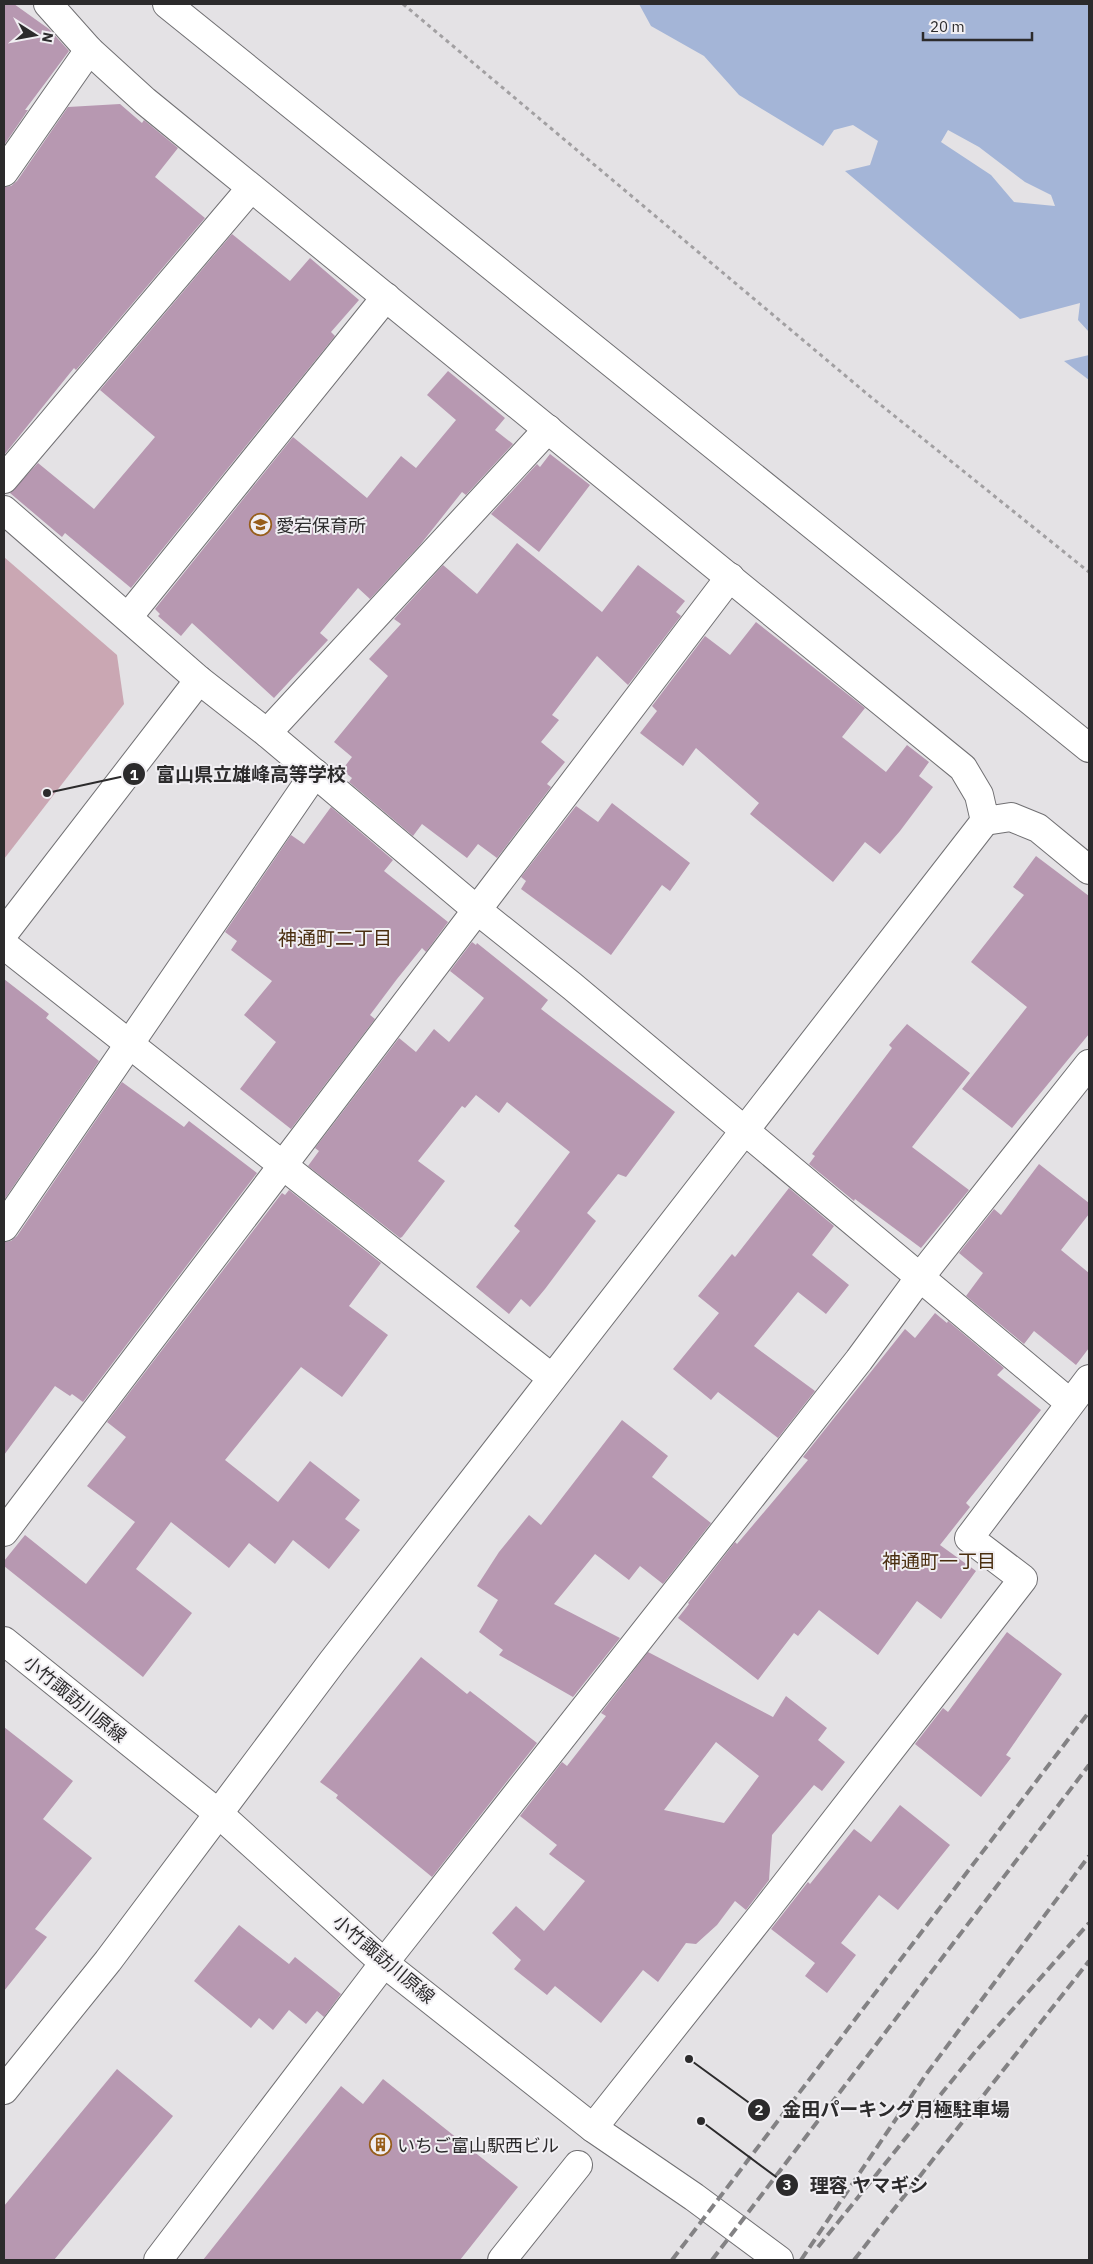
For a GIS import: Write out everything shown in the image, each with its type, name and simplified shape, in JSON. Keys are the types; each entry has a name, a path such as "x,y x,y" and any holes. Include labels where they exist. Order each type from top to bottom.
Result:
{"street":[{"path":"48,4 89,50 145,101 963,768 979,795 985,821"},
{"path":"167,4 1089,748"},
{"path":"4,172 89,50"},
{"path":"4,479 252,188"},
{"path":"128,617 386,297"},
{"path":"267,733 548,429"},
{"path":"4,510 199,680 267,733 477,910 572,986 1070,1404"},
{"path":"4,1532 730,578"},
{"path":"4,933 199,680"},
{"path":"4,1227 314,773"},
{"path":"4,2090 108,1961 219,1814 266,1748 985,821 1011,817 1038,828 1089,870"},
{"path":"4,945 552,1378"},
{"path":"158,2260 384,1962 859,1360 920,1277 1089,1064"},
{"path":"593,2128 765,1911 1023,1579 969,1538 1089,1379"},
{"name":"小竹諏訪川原線","path":"4,1641 219,1814 384,1962 593,2128 694,2197 779,2260"},
{"path":"502,2260 578,2165"}],"path":[{"path":"403,4 866,393 1089,572"}],"shaded area":[{"path":"4,557 117,655 124,704 4,859"}],"water":[{"path":"639,4 1089,4 1089,332 1078,320 1080,303 1020,319 845,171 870,165 878,141 853,125 834,130 823,146 739,95 704,56 651,26","holes":["948,130 979,147 1025,182 1051,195 1055,206 1014,202 991,175 941,142"]},
{"path":"1089,355 1089,380 1064,361"}],"building":[{"path":"4,4 14,4 49,29 69,51 25,110 28,110 4,145"},
{"path":"120,104 142,123 144,120 178,148 155,177 205,218 76,370 74,368 4,455 4,187 11,186 17,181 68,107"},
{"path":"232,234 290,281 310,258 359,300 331,332 335,336 131,588 65,533 62,537 10,493 38,463 94,509 155,437 100,390"},
{"path":"448,371 505,418 495,430 513,444 466,495 462,492 420,545 370,599 358,588 320,633 328,640 274,698 192,623 181,636 158,616 160,614 155,609 293,437 367,498 401,456 416,468 456,420 427,395"},
{"path":"550,454 590,485 539,552 491,514 537,464 540,467"},
{"path":"517,543 602,612 638,565 685,601 676,612 681,616 628,685 597,656 552,715 559,720 541,742 565,762 547,784 551,787 497,858 478,844 467,858 422,824 413,836 349,782 352,778 342,770 352,757 334,742 388,676 369,659 401,624 394,619 443,565 477,594"},
{"path":"756,622 865,708 842,737 886,772 907,745 929,762 919,776 933,787 900,831 880,854 865,842 833,882 750,814 759,803 696,748 683,766 640,733 657,711 652,706 705,636 730,655"},
{"path":"612,803 690,863 670,891 662,885 611,955 521,889 526,881 521,877 576,806 598,822"},
{"path":"331,807 393,860 384,871 448,922 426,952 422,948 397,979 370,1015 375,1019 291,1129 240,1089 276,1042 244,1015 272,981 231,950 237,941 225,932 291,835 304,844"},
{"path":"1036,856 1089,896 1089,1034 1012,1128 962,1089 1027,1007 971,962 1024,895 1013,887"},
{"path":"472,942 476,945 477,943 548,1000 541,1009 675,1112 626,1177 618,1174 587,1213 596,1221 545,1289 530,1307 521,1299 509,1314 476,1287 520,1231 514,1226 570,1152 507,1102 499,1113 476,1095 465,1108 462,1106 418,1161 445,1181 400,1238 308,1166 319,1151 315,1148 399,1038 416,1052 434,1029 449,1042 484,998 450,971"},
{"path":"4,979 49,1014 46,1018 99,1061 4,1200"},
{"path":"907,1024 970,1073 912,1147 969,1190 921,1248 855,1199 854,1201 809,1164 815,1156 812,1154 892,1048 889,1045"},
{"path":"122,1082 184,1127 189,1121 257,1173 83,1402 55,1386 4,1455 4,1242 11,1241 17,1236"},
{"path":"1039,1164 1089,1203 1089,1214 1061,1250 1089,1273 1089,1348 1076,1365 1034,1331 1024,1344 966,1296 983,1273 959,1253 994,1209 1001,1215"},
{"path":"789,1188 834,1226 812,1255 849,1285 826,1314 798,1292 754,1346 815,1391 778,1438 718,1392 711,1400 673,1369 719,1313 698,1296 732,1254 735,1257"},
{"path":"289,1190 381,1263 349,1306 388,1335 342,1397 301,1367 225,1460 278,1502 310,1461 360,1500 345,1519 360,1530 329,1569 293,1540 275,1564 249,1543 229,1568 171,1522 136,1569 192,1613 143,1677 4,1566 4,1561 25,1535 86,1584 135,1522 87,1486 126,1437 107,1422 282,1193 285,1195"},
{"path":"935,1313 947,1323 948,1321 1004,1368 997,1375 1041,1410 966,1503 970,1507 940,1545 976,1571 941,1619 917,1601 878,1655 819,1610 798,1636 794,1633 758,1680 678,1618 735,1542 737,1544 808,1460 803,1457 905,1329 915,1338"},
{"path":"622,1420 668,1456 652,1477 711,1523 663,1584 640,1566 629,1580 595,1554 554,1604 620,1638 573,1697 499,1655 503,1650 479,1632 498,1600 477,1586 499,1552 529,1515 541,1525"},
{"path":"1007,1632 1062,1674 1006,1755 1011,1758 981,1797 915,1744 943,1708 948,1712"},
{"path":"648,1652 773,1717 786,1696 827,1728 818,1740 845,1762 822,1791 814,1785 772,1835 769,1880 746,1910 735,1901 717,1925 696,1944 686,1943 658,1982 643,1970 601,2023 555,1986 547,1995 514,1969 521,1960 492,1933 516,1906 544,1931 585,1881 549,1854 557,1845 520,1816 562,1762 567,1766 606,1716 601,1713","holes":["716,1742 759,1776 724,1823 664,1810"]},
{"path":"421,1657 467,1694 470,1691 537,1743 432,1877 336,1798 338,1795 320,1782"},
{"path":"4,1727 73,1781 43,1819 92,1858 35,1929 47,1937 4,1991"},
{"path":"900,1805 950,1845 898,1910 879,1895 841,1943 856,1955 827,1993 805,1976 815,1963 771,1929 808,1882 810,1884 854,1829 871,1842"},
{"path":"239,1925 289,1964 295,1957 341,1994 324,2017 317,2011 306,2024 289,2010 273,2030 259,2018 251,2028 194,1981"},
{"path":"117,2069 173,2116 54,2260 4,2260 4,2206"},
{"name":"いちご富山駅西ビル","path":"383,2079 518,2187 460,2260 203,2260 341,2086 363,2104"}],"railway":[{"path":"672,2260 1089,1712"},
{"path":"712,2260 1089,1765"},
{"path":"801,2260 927,2073 1089,1856"},
{"path":"818,2247 975,2052 1089,1923"},
{"path":"854,2260 1089,1961"}],"place":[{"name":"愛宕保育所","path":"260,525"},
{"name":"富山県立雄峰高等学校","path":"47,793"},
{"name":"金田パーキング月極駐車場","path":"689,2059"},
{"name":"理容 ヤマギシ","path":"701,2121"},
{"name":"いちご富山駅西ビル","path":"381,2145"}],"district":[{"name":"神通町二丁目","path":"335,938"},
{"name":"神通町一丁目","path":"939,1561"}]}
